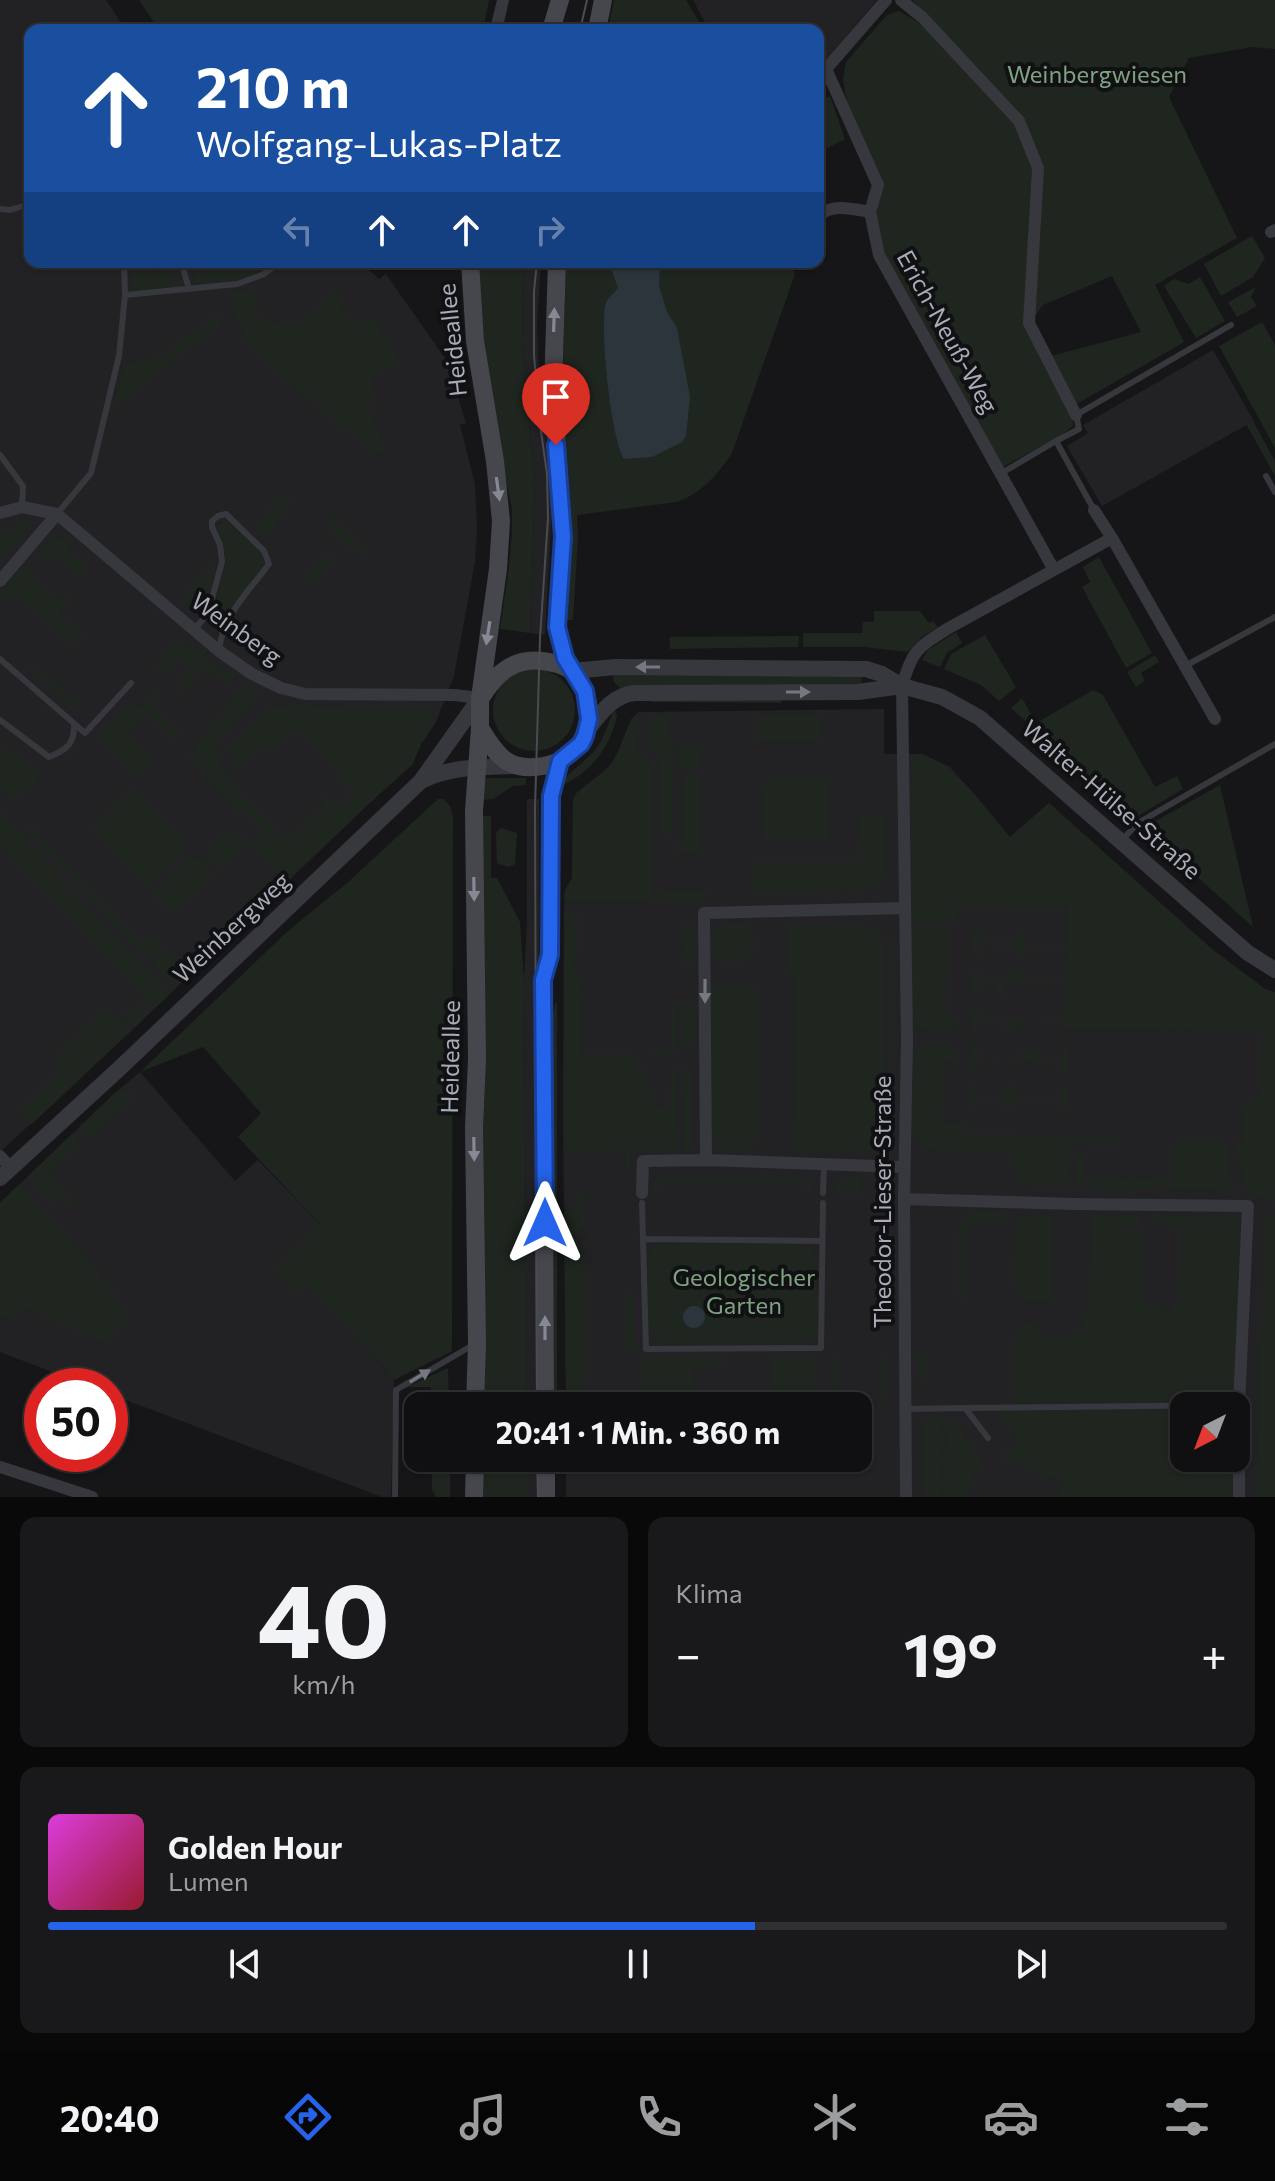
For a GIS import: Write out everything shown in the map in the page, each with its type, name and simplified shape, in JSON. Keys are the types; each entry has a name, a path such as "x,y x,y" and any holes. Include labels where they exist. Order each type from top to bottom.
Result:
{"main road":[{"path":"553,24 560,0"},
{"path":"598,24 603,0"},
{"name":"Heideallee","path":"470,268 475,341 500,511 498,569 480,698"},
{"path":"557,268 553,390 563,537 557,627 572,671 585,691 589,710 588,729 577,749 560,761 536,767 516,766 500,757 485,736 480,698 497,675 521,662 534,660 548,661 572,671"},
{"name":"Heideallee","path":"475,1392 474,1127 477,1059 473,835 477,767 485,736"},
{"path":"545,1392 543,980 550,955 551,796 560,761"},
{"path":"474,1497 475,1472"},
{"path":"546,1472 546,1497"}],"street":[{"path":"497,24 503,0"},
{"name":"Erich-Neuß-Weg","path":"886,0 826,69 878,185 870,212 879,255 1054,570"},
{"path":"901,0 923,18 1019,121 1038,168 1029,323 1076,415"},
{"path":"824,211 838,207 870,212"},
{"name":"Weinberg","path":"0,513 22,507 57,514 219,651 252,674 281,688 305,694 454,695 480,698"},
{"path":"1094,510 1215,719"},
{"path":"0,581 57,514"},
{"path":"902,686 910,661 923,645 1112,538"},
{"name":"Walter-Hülse-Straße","path":"572,671 610,667 866,669 902,686 942,697 980,718 1248,953 1275,970"},
{"name":"Walter-Hülse-Straße","path":"588,729 612,702 634,693 858,692 902,686"},
{"name":"Theodor-Lieser-Straße","path":"902,686 907,1040 904,1167 906,1497"},
{"name":"Weinbergweg","path":"4,1167 121,1067 421,781 480,698"},
{"path":"421,781 447,771 516,766"},
{"path":"706,1160 704,913 905,908"},
{"path":"642,1198 643,1161 706,1160 904,1167"},
{"path":"904,1199 1248,1206 1240,1392"},
{"path":"0,1467 92,1497"},
{"path":"1239,1472 1239,1497"}],"lane":[{"path":"0,209 24,206"},
{"path":"57,514 91,473 119,356 125,295 124,268"},
{"path":"183,268 189,289"},
{"path":"125,295 237,284 272,268"},
{"path":"1000,474 1079,429 1076,415 1231,325"},
{"path":"1056,441 1094,510"},
{"path":"0,455 23,486 22,507"},
{"path":"1266,476 1275,492"},
{"path":"195,629 208,613 222,562 212,521 226,514 264,551 269,564 227,619 220,635 219,651"},
{"path":"1185,666 1275,618"},
{"path":"0,659 85,733 131,683"},
{"path":"0,720 49,757 72,744 74,723"},
{"path":"1122,840 1138,823 1275,744"},
{"path":"823,1193 824,1164"},
{"path":"642,1198 646,1349 821,1348 823,1203"},
{"path":"643,1239 822,1241"},
{"path":"395,1497 396,1390 477,1343"},
{"path":"907,1409 1170,1406"},
{"path":"965,1408 988,1438"}],"shaded area":[{"path":"0,0 106,0 122,24 24,24 24,268 367,268 379,279 386,274 447,361 466,423 460,425 475,484 475,562 454,676 436,722 412,765 0,1152"},
{"path":"693,0 877,0 824,62 824,24 706,24"},
{"path":"524,268 541,268 538,355 552,508 545,635 530,633 535,481 527,405 522,296"},
{"path":"611,268 660,268 659,286 667,312 677,328 690,397 686,436 682,442 652,457 624,459 615,429 605,357 604,315 607,301 618,288"},
{"path":"1213,350 1254,421 1102,506 1067,446 1088,433 1083,425"},
{"path":"884,709 884,754 923,754 950,767 1010,837 1049,803 1213,950 1265,989 1275,993 1275,1497 566,1497 566,1472 872,1472 872,1392 566,1392 564,912 565,890 572,878 573,800 576,793 611,764 623,743 631,719 639,712"},
{"path":"527,799 539,799 541,1392 527,1392 524,980"},
{"path":"140,1072 235,1181 258,1160 320,1224 306,1284 394,1380 391,1497 382,1497 128,1401 128,1368 42,1368 0,1352 0,1203"},
{"path":"694,1306 702,1309 705,1317 702,1325 694,1328 686,1325 683,1317 686,1309"},
{"path":"527,1472 541,1472 541,1497 527,1497"}],"green space":[{"path":"139,0 489,0 484,24 155,24"},
{"path":"614,0 686,0 700,24 609,24"},
{"name":"Weinbergwiesen","path":"913,0 1275,0 1275,49 1252,47 1189,58 1169,97 1237,238 1155,285 1184,342 1077,404 1051,356 1141,332 1112,276 1043,305 1032,320 1040,170 1024,124"},
{"path":"899,11 928,31 1012,120 1032,169 1024,320 1073,419 1073,426 1001,468 882,253 874,212 880,185 845,92 843,78 846,62 887,15"},
{"path":"830,96 845,139 824,150 824,98"},
{"path":"1252,236 1265,258 1253,277 1221,296 1204,264"},
{"path":"130,268 145,268 147,274 167,268 172,281 183,279 185,286 131,292"},
{"path":"194,268 267,268 247,276 195,284"},
{"path":"475,268 524,268 523,345 535,481 530,633 500,629 509,566 512,509 490,409"},
{"path":"566,268 792,268 795,274 732,453 715,475 694,494 677,502 577,515 573,620 565,620 572,519 565,468 562,402"},
{"path":"1200,277 1225,321 1196,338 1164,286 1174,279 1189,284"},
{"path":"1256,287 1251,297 1257,306 1237,317 1228,302"},
{"path":"333,291 344,301 340,308 355,326 370,316 400,359 372,376 370,417 386,449 379,455 329,417 246,343 228,292 255,292 258,316 290,327 318,309"},
{"path":"217,315 224,323 112,410 124,365 159,357"},
{"path":"1262,322 1275,345 1275,448 1219,346"},
{"path":"1253,421 1275,461 1275,476 1246,424"},
{"path":"284,494 293,502 267,538 255,526"},
{"path":"334,517 363,547 368,560 326,529"},
{"path":"15,521 26,522 27,531 0,563 0,535 18,529"},
{"path":"227,521 258,550 263,565 224,617 213,606 225,567 219,524"},
{"path":"58,539 66,539 72,544 67,550 87,569 79,577 51,553 45,559 39,554"},
{"path":"328,556 335,563 308,587 302,579"},
{"path":"1099,557 1152,653 1126,668 1082,587 1090,582 1083,567"},
{"path":"30,564 35,567 29,575 58,601 66,594 70,598 58,612 84,634 74,646 13,593 10,596 6,593 0,600 0,592 22,567"},
{"path":"208,566 217,566 205,610 198,612 182,598"},
{"path":"874,611 920,611 929,623 933,621 938,627 922,637 908,652 864,647 803,647 803,633 862,633 863,622 874,622"},
{"path":"956,632 962,643 947,653 940,667 922,660 928,650"},
{"path":"985,635 1016,687 999,701 981,685 944,669 951,654"},
{"path":"799,636 798,647 670,649 670,637"},
{"path":"178,639 197,654 204,646 208,649 202,657 224,674 230,668 235,672 235,677 229,684 206,668 176,697 173,695 185,683 180,686 177,683 191,669 181,658 163,675 154,667"},
{"path":"1155,655 1159,662 1141,673 1145,681 1136,687 1127,672"},
{"path":"29,662 78,704 74,708 26,666"},
{"path":"534,669 550,672 563,681 572,694 575,710 572,726 563,739 550,748 534,751 518,748 505,739 496,726 493,710 496,694 505,681 518,672"},
{"path":"613,675 862,675 861,686 621,689 614,682"},
{"path":"250,683 257,687 259,697 219,739 217,750 220,764 252,807 286,840 324,804 321,800 327,795 339,808 354,793 301,733 294,730 273,750 265,742 236,770 228,748 266,709 303,705 351,709 426,708 436,722 412,765 174,988 152,962 166,949 181,964 277,873 251,845 264,832 243,810 240,813 188,757 236,694"},
{"path":"1093,690 1103,695 1155,787 1177,776 1183,789 1133,819 1011,708 1022,698 1036,723"},
{"path":"158,692 161,695 151,705 181,735 176,740 149,713 127,733 153,761 137,777 98,736 131,701 141,709"},
{"path":"781,698 781,703 650,702 652,699"},
{"path":"614,709 617,715 610,738 597,758 580,775 559,786 591,755 604,735"},
{"path":"639,712 638,752 652,764 651,900 564,900 565,890 572,878 573,800 611,764 630,723"},
{"path":"668,715 668,736 673,736 672,833 659,834 659,757 648,747 650,716"},
{"path":"759,716 822,716 821,740 759,741"},
{"path":"0,744 29,765 40,779 13,799 0,788"},
{"path":"700,745 700,768 680,769 678,746"},
{"path":"911,754 926,756 953,773 1010,837 1049,803 1213,950 1265,989 1275,992 1275,1201 1253,1196 1246,1189 1234,1143 1243,1143 1244,1108 1261,1092 1262,1031 1064,1028 1063,1023 1018,1022 1017,1032 1007,1031 1007,1022 978,1022 976,1032 971,1029 970,1013 977,1008 978,1020 1064,1021 1064,985 1007,984 1006,993 997,993 996,984 979,983 978,992 975,993 971,989 971,974 978,970 979,981 1008,981 1008,971 1022,971 1023,982 1065,983 1066,946 1025,946 1024,955 1015,955 1014,946 980,945 978,955 975,955 972,935 979,931 980,943 1014,943 1015,933 1024,933 1025,943 1066,944 1067,907 958,905 957,922 912,921"},
{"path":"700,773 701,852 679,852 679,840 685,839 685,774"},
{"path":"770,776 827,777 827,840 764,840 764,787 769,786"},
{"path":"482,778 526,778 526,785 513,786 493,799 481,800"},
{"path":"1220,785 1253,927 1143,828"},
{"path":"133,787 185,843 180,848 185,853 149,886 91,828"},
{"path":"438,799 444,799 450,806 453,817 452,1351 394,1380 306,1285 296,1293 274,1269 320,1224 238,1137 261,1113 203,1047 140,1072 289,930 347,883"},
{"path":"0,811 169,995 155,1008 0,844"},
{"path":"480,816 491,816 491,878 497,878 520,922 524,980 527,1392 481,1392"},
{"path":"860,816 885,816 885,875 877,885 863,889 752,891 752,863 862,862"},
{"path":"30,825 143,945 154,936 163,945 147,960 26,830"},
{"path":"501,828 517,833 515,864 509,867 497,863 496,833"},
{"path":"229,831 233,835 236,832 248,844 221,869 206,853"},
{"path":"197,857 210,869 208,872 213,877 174,914 153,893 190,859 193,861"},
{"path":"710,890 700,901 662,901 662,891"},
{"path":"564,912 577,912 579,953 572,958 584,999 579,1004 582,1055 634,1055 634,1070 647,1070 648,1090 655,1091 655,1107 670,1108 672,1071 677,1071 679,1150 632,1150 631,1166 626,1166 625,1151 564,1152"},
{"path":"733,922 749,928 756,940 752,954 739,965 739,956 731,960 730,965 722,961 712,943 718,930"},
{"path":"787,924 864,926 877,931 883,941 885,1144 878,1151 793,1152 796,994 795,972 788,971"},
{"path":"681,925 694,925 694,964 682,965"},
{"path":"912,926 947,927 946,1018 954,1019 956,1023 951,1030 923,1029 912,1019"},
{"path":"890,934 893,940 890,1145"},
{"path":"710,987 758,987 758,1140 740,1152 727,1152 711,1138"},
{"path":"139,1002 150,1013 135,1027 125,1015"},
{"path":"557,1003 557,1392 552,1392 552,1020"},
{"path":"676,1004 677,1050 672,1054 653,1054 653,1049 672,1049 672,1005"},
{"path":"694,1004 694,1046 682,1046 680,1005"},
{"path":"105,1008 131,1031 31,1125 19,1111 57,1075 58,1053"},
{"path":"921,1045 945,1045 955,1052 954,1060 945,1060 943,1122 963,1123 963,1134 1071,1136 1070,1187 1028,1185 1005,1153 933,1150 912,1136 913,1055"},
{"path":"977,1047 977,1057 1022,1058 1023,1049 1034,1049 1034,1058 1062,1059 1063,1049 1070,1049 1069,1071 1062,1071 1062,1061 977,1059 974,1070 969,1065 970,1050"},
{"path":"681,1071 691,1071 692,1151 683,1151"},
{"path":"976,1086 976,1096 1005,1096 1006,1086 1016,1087 1016,1097 1061,1097 1062,1088 1069,1088 1068,1110 1061,1109 1061,1099 1016,1099 1015,1108 1005,1108 1005,1098 976,1098 973,1108 968,1104 969,1089"},
{"path":"122,1089 133,1096 90,1137 80,1126"},
{"path":"73,1133 80,1141 47,1173 75,1202 70,1207 60,1197 53,1204 27,1177"},
{"path":"1076,1136 1117,1138 1117,1146 1084,1145 1083,1141 1076,1141"},
{"path":"1174,1140 1227,1143 1227,1168 1236,1190 1167,1189 1167,1179 1173,1178"},
{"path":"1076,1155 1083,1155 1083,1177 1163,1179 1162,1188 1076,1187"},
{"path":"658,1177 805,1177 811,1181 811,1193 807,1193 807,1182 658,1182 658,1193 653,1193 654,1180"},
{"path":"847,1177 860,1177 860,1193 835,1193 837,1184"},
{"path":"19,1184 116,1293 112,1298 131,1318 104,1342 26,1308 0,1319 0,1203"},
{"path":"576,1193 584,1193 585,1229 578,1229 578,1246 585,1247 585,1392 566,1392 564,1209 576,1209"},
{"path":"978,1211 1003,1212 1002,1224 968,1224 968,1298 958,1299 959,1224 965,1216"},
{"path":"1016,1215 1052,1216 1051,1302 1025,1300 1014,1290"},
{"path":"1091,1215 1139,1216 1139,1226 1126,1226 1125,1232 1145,1233 1143,1304 1159,1304 1159,1311 1172,1312 1172,1304 1181,1304 1182,1228 1168,1227 1168,1222 1158,1222 1158,1216 1239,1218 1234,1392 1170,1392 1170,1403 1012,1402 1015,1337 1021,1327 1031,1322 1049,1342 1068,1340 1072,1334 1081,1334 1082,1320 1088,1315"},
{"path":"1265,1215 1275,1216 1275,1497 1256,1497"},
{"name":"Geologischer Garten","path":"793,1243 812,1249 817,1261 817,1329 813,1338 806,1343 671,1344 657,1341 648,1327 648,1258 652,1250 659,1244"},
{"path":"880,1246 886,1246 886,1313 880,1313"},
{"path":"626,1295 634,1295 635,1352 626,1352"},
{"path":"926,1350 926,1383 919,1382 918,1352"},
{"path":"772,1356 816,1358 816,1392 772,1392"},
{"path":"639,1357 723,1357 723,1367 692,1367 692,1392 640,1392"},
{"path":"832,1357 839,1357 839,1392 832,1392"},
{"path":"880,1357 886,1357 886,1400 880,1400"},
{"path":"448,1368 449,1392 431,1392 431,1387 407,1387"},
{"path":"997,1410 1170,1410 1170,1472 1234,1472 1233,1497 1058,1497 1064,1482 1000,1457 1020,1442"},
{"path":"946,1415 951,1416 981,1459 966,1497 945,1497"},
{"path":"923,1418 943,1418 942,1497 923,1497"},
{"path":"432,1472 450,1472 450,1497 435,1497"},
{"path":"481,1472 527,1472 527,1497 480,1497"}],"tram line":[{"path":"581,24 587,0"},
{"path":"536,268 534,355 547,474 548,518 540,638 535,808 537,1392"},
{"path":"537,1472 538,1497"}],"route":[{"path":"545,1223 543,980 550,955 551,796 560,761 581,744 589,719 585,691 565,658 557,627 563,537 556,445"}]}
